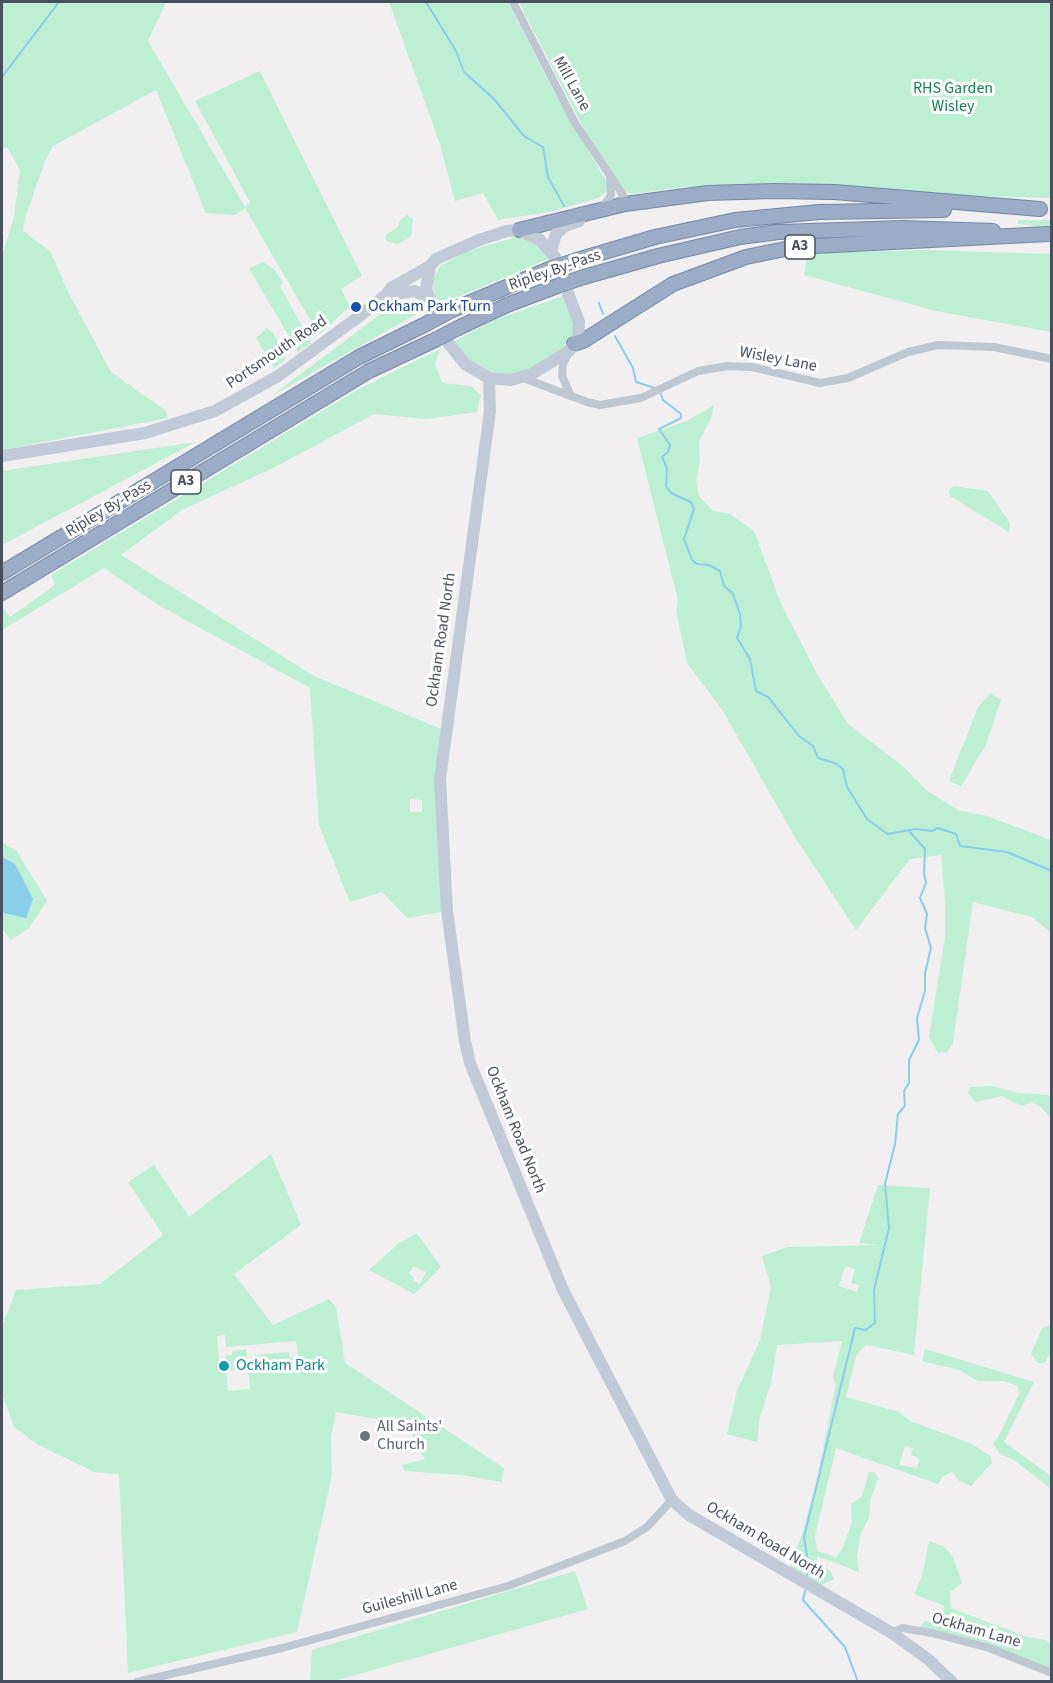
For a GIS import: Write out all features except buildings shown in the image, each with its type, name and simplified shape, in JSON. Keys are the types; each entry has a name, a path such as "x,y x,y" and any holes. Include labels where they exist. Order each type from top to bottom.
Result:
{"highway":[{"name":"A3","path":"519,230 625,204 708,193 834,192 1046,209"},
{"name":"Ripley By-Pass","path":"2,573 359,357 552,259 577,261 655,237 735,220 819,212 1046,209"},
{"name":"Ripley By-Pass","path":"2,593 369,371 507,305 564,289 584,277 658,256 740,237 778,232 820,229 926,228 1050,234"},
{"name":"A3","path":"572,347 673,284 746,257 795,248 1050,234"}],"main road":[{"path":"552,259 554,239 565,226 621,212 625,204"},
{"path":"519,230 540,240 552,259"},
{"name":"Portsmouth Road","path":"2,456 145,433 215,411 278,376 386,296 402,280 430,266 445,255 479,240 507,231 519,230"},
{"name":"Portsmouth Road","path":"386,296 415,291 431,304 426,278 430,266"},
{"path":"449,344 465,364 489,378 517,379 542,369 572,347 579,331 579,322 564,289"},
{"name":"Ockham Road North","path":"489,378 490,411 441,779 447,911 465,1041 482,1094 562,1290 672,1500 696,1519 892,1633 929,1660 952,1682"},
{"name":"Ockham Road North","path":"490,411 499,393 517,379"}],"street":[{"name":"Mill Lane","path":"513,2 575,123 623,195 625,204"},
{"path":"601,209 611,195 610,176"},
{"name":"Wisley Lane","path":"517,379 600,405 640,398 698,370 728,366 752,367 814,383 848,378 908,352 938,345 994,347 1052,359"},
{"path":"571,396 561,376 562,364 572,347"},
{"name":"Guileshill Lane","path":"137,1682 282,1648 508,1586 625,1541 647,1527 672,1500"},
{"name":"Ockham Lane","path":"892,1633 902,1628 932,1633 989,1648 1052,1673"}],"green space":[{"path":"2,2 166,2 148,41 245,207 250,202 195,101 260,71 362,276 341,289 350,306 319,335 245,208 235,215 206,213 156,90 53,146 45,161 25,218 23,231 50,251 69,294 111,372 165,410 168,418 2,450 2,256 14,217 20,170 7,147 2,149"},
{"path":"389,2 508,2 555,94 607,182 607,192 598,198 553,211 498,220 483,193 455,201 440,144"},
{"name":"RHS Garden Wisley","path":"519,2 1051,2 1051,198 910,194 778,184 685,187 631,194 624,191 589,139"},
{"path":"407,215 413,219 411,236 398,244 386,241 386,235 398,227 400,220"},
{"path":"1018,220 1051,220 1051,228 1018,224"},
{"path":"520,236 542,247 551,258 436,306 432,282 440,266 467,251"},
{"path":"928,250 1051,254 1051,332 936,311 804,275 808,253"},
{"path":"263,262 274,269 283,282 280,286 311,343 298,352 249,268"},
{"path":"566,295 577,326 568,345 536,367 512,375 483,370 473,364 453,342 497,319"},
{"path":"409,300 420,312 270,397 398,301"},
{"path":"267,328 273,333 286,354 284,361 274,368 256,338"},
{"path":"440,349 435,364 442,383 471,386 481,395 477,412 426,419 374,414 273,468 182,510 121,555 314,676 446,731 444,760 447,911 407,918 382,892 350,902 319,825 310,688 160,606 104,568 2,630 2,605 10,617 55,585 51,575 357,390","holes":["410,799 422,800 422,812 410,812"]},
{"path":"714,405 711,418 699,441 700,460 696,481 699,496 713,511 730,514 754,531 781,604 816,672 848,724 905,768 926,790 958,810 987,816 1051,840 1051,933 1032,917 973,902 953,1043 947,1052 938,1053 929,1038 945,937 941,855 910,859 856,930 796,839 723,711 687,663 676,610 678,600 637,438 687,421"},
{"path":"196,442 32,529 2,545 2,471"},
{"path":"954,486 988,491 1010,523 1009,532 950,496 949,490"},
{"path":"991,693 1001,700 986,745 961,786 949,781 978,707"},
{"path":"2,843 16,850 47,901 29,928 11,940 2,929 2,909 4,913 15,864 2,857"},
{"path":"992,1086 1019,1093 1048,1095 1051,1097 1051,1119 1041,1107 1032,1102 1022,1106 1002,1096 976,1102 968,1093 970,1087"},
{"path":"271,1154 301,1225 234,1274 273,1325 329,1299 336,1307 345,1363 504,1468 502,1482 461,1475 404,1471 402,1465 425,1459 414,1441 412,1429 405,1424 336,1412 331,1437 332,1475 297,1632 128,1673 119,1474 94,1472 37,1444 14,1427 2,1393 2,1327 16,1290 100,1284 163,1235 128,1182 154,1165 189,1217","holes":["225,1335 226,1347 296,1341 298,1357 290,1358 289,1352 255,1355 256,1362 248,1362 246,1349 232,1351 232,1355 226,1355 228,1371 248,1369 250,1389 228,1391 226,1370 220,1370 217,1336"]},
{"path":"878,1185 930,1188 914,1355 866,1345 856,1356 846,1397 899,1412 910,1421 970,1443 991,1456 992,1463 971,1486 959,1481 953,1472 943,1476 938,1484 836,1448 815,1536 817,1551 836,1557 842,1550 852,1522 851,1504 862,1497 869,1472 874,1472 878,1478 870,1501 869,1518 861,1532 857,1556 859,1572 817,1556 816,1566 830,1570 834,1579 818,1587 791,1571 790,1563 800,1541 816,1484 836,1384 833,1377 842,1341 777,1345 771,1383 760,1417 757,1442 727,1434 737,1391 760,1340 771,1287 762,1256 788,1247 880,1245 859,1243","holes":["845,1266 855,1269 851,1283 859,1285 857,1292 839,1286","905,1446 913,1448 911,1455 920,1459 917,1468 899,1465"]},
{"path":"417,1233 441,1267 414,1294 369,1270 399,1243","holes":["413,1266 426,1272 420,1284 413,1281 414,1277 409,1274"]},
{"path":"1051,1325 1051,1352 1045,1363 1038,1363 1031,1354 1042,1328"},
{"path":"925,1349 1034,1382 1004,1442 1051,1476 1051,1489 1014,1460 1000,1454 993,1443 998,1438 1019,1394 1017,1386 1005,1381 978,1381 959,1370 922,1361"},
{"path":"929,1541 943,1546 953,1557 962,1583 950,1592 951,1608 1027,1637 1046,1640 1051,1644 1051,1670 919,1627 925,1621 938,1625 945,1606 914,1594 922,1577"},
{"path":"575,1571 588,1609 334,1681 310,1681 312,1650"}],"water":[{"path":"2,857 15,864 33,899 26,918 4,913 2,909"}],"waterway":[{"path":"2,77 59,2"},
{"path":"426,2 456,51 464,72 494,99 524,136 543,147 548,177 564,206"},
{"path":"599,303 603,314"},
{"path":"615,336 633,368 636,382 655,388"},
{"path":"660,391 663,400 681,414 681,418 659,429 670,445 668,452 662,457 667,468 666,486 671,493 691,502 694,509 684,539 692,560 697,564 709,565 720,571 724,586 733,594 740,614 741,626 737,638 750,659 756,691 768,697 799,736 813,746 818,758 835,763 843,769 847,787 867,819 888,834 915,829 932,831 938,828 956,834 960,846 1007,852 1052,871"},
{"path":"807,1577 808,1563 804,1537 855,1328 866,1330 875,1323 874,1290 889,1228 885,1184 895,1144 898,1114 905,1106 904,1091 909,1083 909,1060 919,1040 917,1018 925,991 925,973 931,948 925,928 927,914 920,898 926,883 925,849 910,832"},
{"path":"805,1591 803,1600 845,1647 858,1682"}],"place":[{"name":"Ockham Park Turn","path":"356,307"},
{"name":"Ockham Park","path":"224,1366"},
{"name":"All Saints' Church","path":"365,1436"}]}
